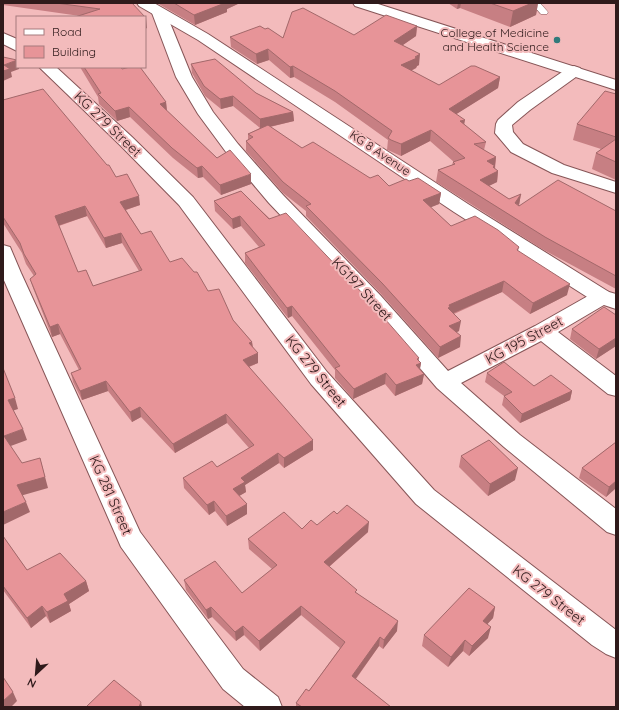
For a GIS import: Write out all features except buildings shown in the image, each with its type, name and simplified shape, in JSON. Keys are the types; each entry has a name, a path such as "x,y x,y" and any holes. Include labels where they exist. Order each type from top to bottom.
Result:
{"street":[{"path":"360,3 616,85"},
{"name":"KG 8 Avenue","path":"151,8 203,37 461,208 609,299"},
{"name":"KG197 Street","path":"151,8 184,77 206,114 232,148 276,199 373,300 445,382 512,440 616,524"},
{"path":"3,37 16,45"},
{"name":"KG 279 Street","path":"48,68 126,141 186,201 319,378 424,498 602,636 616,645"},
{"path":"574,72 524,106 504,124 504,133 517,148 558,170 616,188"},
{"name":"KG 281 Street","path":"3,251 130,539 233,679 267,707"},
{"name":"KG 195 Street","path":"445,382 543,331 609,299"},
{"path":"543,331 616,388"}],"lane":[{"path":"535,3 544,12"}],"place":[{"name":"College of Medicine and Health Science","path":"557,40"}]}
